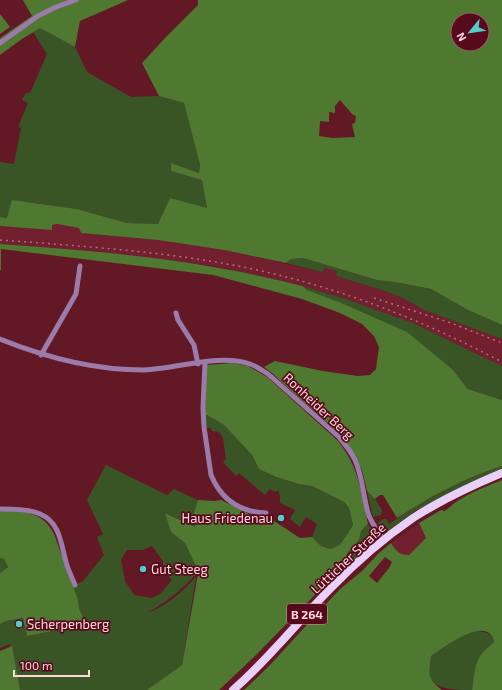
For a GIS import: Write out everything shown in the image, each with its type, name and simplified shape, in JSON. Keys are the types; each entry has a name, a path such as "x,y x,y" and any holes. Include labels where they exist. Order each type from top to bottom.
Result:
{"main road":[{"name":"Lütticher Straße","path":"233,690 263,661 332,587 384,540 414,518 441,501 502,472"}],"street":[{"path":"0,43 38,16 56,7 76,0"},
{"path":"41,355 76,294 80,266"},
{"path":"176,314 178,320 194,345 198,364"},
{"name":"Ronheider Berg","path":"0,339 41,355 68,362 111,368 145,370 198,364 216,360 236,361 250,364 260,369 268,374 339,437 355,459 360,471 372,524 384,540"},
{"path":"204,362 204,427 211,475 218,488 230,502 242,508 266,513"},
{"path":"0,509 34,512 41,514 50,520 60,537 66,561 75,585"}],"shaded area":[{"path":"57,224 79,228 81,233 158,240 224,250 322,272 325,268 338,271 337,276 403,298 424,310 502,339 502,366 413,323 343,298 275,279 214,266 116,254 0,244 0,226 51,230 52,225"},
{"path":"419,523 426,538 409,555 402,555 397,552 391,543"}],"green space":[{"path":"23,0 128,0 80,21 75,47 40,28 0,55 0,38 32,16"},
{"path":"198,0 502,0 502,325 468,310 431,289 377,280 303,258 291,259 286,263 224,250 158,240 81,233 79,228 57,224 52,225 52,230 0,226 0,217 7,218 12,200 77,209 127,223 158,224 170,198 207,208 202,180 171,171 171,163 199,173 200,165 184,103 159,96 142,63 198,5","holes":["340,100 352,114 356,116 355,123 352,124 355,137 332,138 319,136 320,121 329,122 329,112 335,113 335,106"]},
{"path":"0,14 10,27 0,34"},
{"path":"40,28 75,47 87,72 131,97 159,96 184,103 200,165 199,173 171,163 171,171 202,180 207,209 170,199 158,224 127,223 77,209 28,202 7,218 0,217 0,162 14,164 21,128 18,127 28,103 22,100 26,93 30,93 47,54 33,32"},
{"path":"0,244 152,258 228,269 265,277 302,286 307,290 339,302 407,332 452,369 468,389 502,400 502,466 474,476 397,518 383,495 380,495 375,499 367,491 362,470 349,446 331,426 264,367 275,361 323,371 358,376 370,375 376,369 379,347 374,336 362,324 340,313 302,299 213,275 1,249 0,270"},
{"path":"303,258 377,280 431,289 468,310 502,325 502,339 424,310 403,298 382,290 336,276 337,271 325,268 322,272 286,263 291,259"},
{"path":"302,286 343,298 413,323 502,366 502,400 468,389 452,369 339,302 307,290"},
{"path":"232,363 248,366 267,377 337,440 355,470 368,524 362,530 359,540 348,552 342,567 256,655 219,690 147,690 182,665 198,574 194,576 193,573 198,571 185,543 171,532 165,513 195,527 194,513 198,500 221,500 259,519 274,521 300,538 312,537 321,546 330,549 340,545 353,525 349,508 344,502 312,486 299,484 276,477 259,469 252,455 224,425 205,414 206,365"},
{"path":"205,414 224,425 252,455 259,469 276,477 299,484 312,486 344,502 349,508 353,525 340,545 330,549 321,546 312,537 317,524 306,517 300,527 290,519 295,510 280,503 278,490 275,492 270,489 265,495 239,473 236,476 223,462 226,459 223,438 219,432 212,431 211,428 206,428"},
{"path":"106,465 167,495 174,489 198,500 194,513 195,527 166,513 171,532 185,543 198,571 193,573 194,576 177,592 147,613 161,607 174,598 196,577 182,665 147,690 20,690 10,644 0,648 0,624 6,621 23,618 27,636 63,629 88,628 79,608 73,586 83,581 104,555 97,537 103,534 87,500","holes":["152,546 163,561 163,570 172,580 160,594 152,598 134,595 125,581 121,560 127,550 143,550"]},
{"path":"502,466 502,469 415,511 388,531 381,530 378,526 378,523 383,519 386,519 389,524 444,491 472,477"},
{"path":"502,480 502,690 472,690 478,660 483,652 494,641 490,634 483,631 464,635 431,656 429,672 431,679 442,690 244,690 269,666 339,590 362,571 391,543 398,552 409,555 426,538 419,523 441,510 446,510 469,494","holes":["385,557 392,562 377,583 369,576"]},
{"path":"367,491 375,499 382,510 381,515 373,517"},
{"path":"0,510 24,512 38,516 49,526 54,534 78,600 79,608 88,628 63,629 27,636 23,618 6,621 0,624 0,573 8,567 4,559 0,558"},
{"path":"368,524 374,534 374,542 335,579 333,576 342,567 347,559 348,552 357,543 359,533"},
{"path":"0,558 4,559 8,567 0,573"},
{"path":"476,631 490,634 494,641 481,655 472,690 446,688 435,684 429,675 431,656 455,639"},
{"path":"12,646 20,690 0,690 0,651"}],"railway":[{"path":"0,240 179,256 272,273 306,282 373,304 439,331 502,362"},
{"path":"374,298 451,323 502,343"}],"place":[{"name":"Haus Friedenau","path":"281,518"},
{"name":"Gut Steeg","path":"143,569"},
{"name":"Scherpenberg","path":"19,624"}]}
